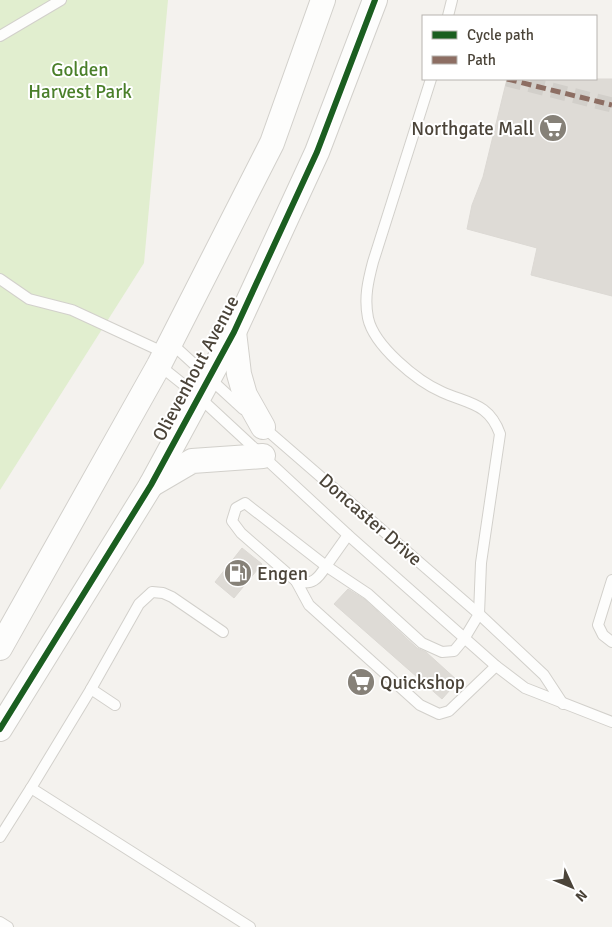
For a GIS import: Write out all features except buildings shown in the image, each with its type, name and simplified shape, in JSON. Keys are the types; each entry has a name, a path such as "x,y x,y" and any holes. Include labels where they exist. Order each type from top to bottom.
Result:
{"street":[{"name":"Olievenhout Avenue","path":"0,648 165,353 272,143 323,0"},
{"name":"Olievenhout Avenue","path":"0,729 151,485 234,332 317,152 375,0"},
{"path":"234,332 239,374 245,395 263,427"},
{"path":"151,485 192,462 263,456"}],"lane":[{"path":"0,36 61,0"},
{"path":"448,15 452,0"},
{"path":"431,80 373,262 366,292 367,311 368,320 378,338 403,366 440,391 483,408 495,419 498,426 500,434 498,455 486,515 481,563 479,614 464,639 454,650 448,652 434,650 410,633 368,594 288,539 250,505 239,504 233,516 234,526 296,582 310,605 420,704 439,714 449,711 496,666"},
{"path":"0,279 7,286 29,299 72,310 165,353"},
{"name":"Doncaster Drive","path":"165,353 204,387 263,427 479,614 544,675 563,704"},
{"name":"Doncaster Drive","path":"165,353 204,387 263,456 348,535 496,666 525,688 612,722"},
{"path":"296,582 312,583 348,535"},
{"path":"612,580 598,625 602,634 612,642"},
{"path":"0,837 91,689 138,604 152,592 163,593 172,597 223,632"},
{"path":"91,689 115,705"},
{"path":"31,788 250,927"},
{"path":"0,922 8,927"}],"green space":[{"name":"Golden Harvest Park","path":"0,0 168,0 144,263 0,490"}],"tunnel":[{"path":"511,80 612,105"}],"marked path":[{"path":"511,80 612,105"}],"cycle path":[{"path":"0,729 151,485 234,332 317,152 375,0"}],"place":[{"name":"Northgate Mall","path":"553,128"},
{"name":"Engen","path":"238,573"},
{"name":"Quickshop","path":"361,682"}]}
